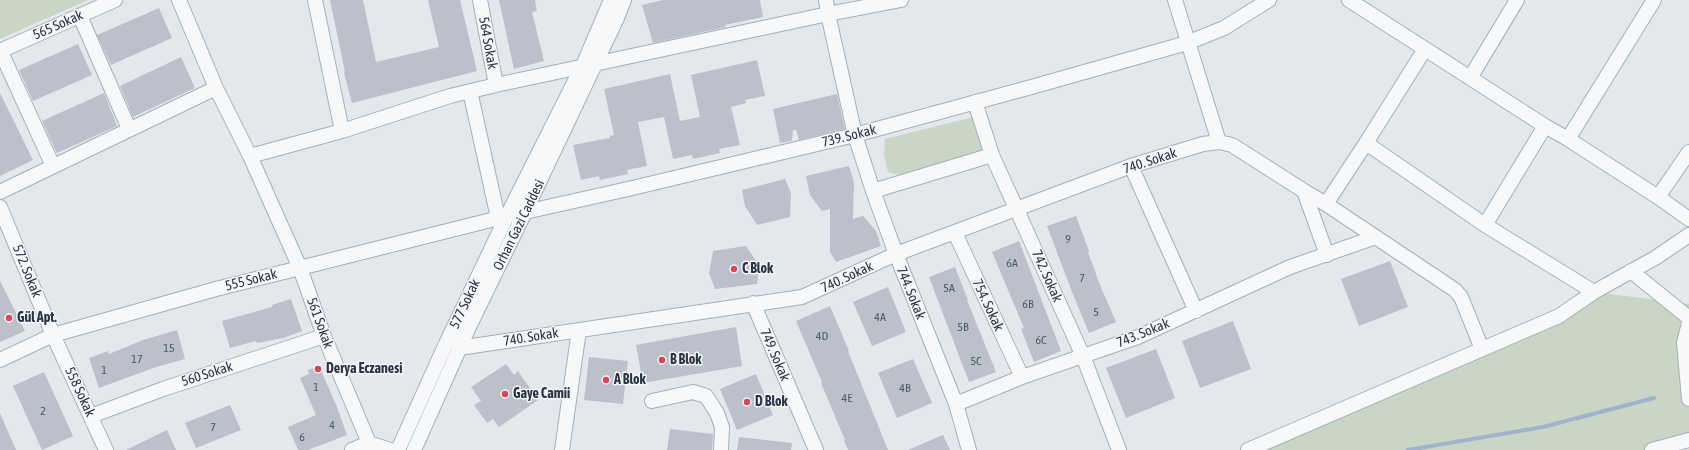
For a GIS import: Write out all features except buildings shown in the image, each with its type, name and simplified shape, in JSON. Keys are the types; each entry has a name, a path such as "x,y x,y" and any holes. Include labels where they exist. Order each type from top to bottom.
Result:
{"street":[{"name":"565 Sokak","path":"0,50 115,0"},
{"name":"561 Sokak","path":"179,0 216,88 250,156 300,268 324,336 369,443"},
{"path":"315,0 342,131"},
{"name":"564 Sokak","path":"480,0 496,85"},
{"name":"577 Sokak","path":"398,450 503,217 589,65 598,30 611,0"},
{"name":"Orhan Gazi Caddesi","path":"414,450 459,348 525,212 589,65 617,18 624,0"},
{"path":"250,156 342,131 470,91 589,65 827,7 901,0"},
{"path":"1175,0 1219,142 1232,145 1326,204 1455,290 1461,297 1482,349"},
{"name":"739. Sokak","path":"503,217 855,135 1187,42 1224,28 1269,0"},
{"path":"1349,0 1545,126 1568,139 1689,220"},
{"path":"1470,78 1517,0"},
{"path":"1568,139 1654,0"},
{"name":"744. Sokak","path":"827,7 855,135 873,191 896,254 956,404 969,450"},
{"path":"80,16 129,130"},
{"path":"1326,204 1425,49"},
{"path":"0,50 53,166"},
{"path":"0,192 216,88"},
{"path":"470,91 503,217"},
{"name":"742. Sokak","path":"975,102 992,155 1083,356 1119,450"},
{"path":"1485,225 1545,126"},
{"name":"740. Sokak","path":"459,348 753,303 802,297 896,254 1017,210 1131,166 1202,144 1219,142"},
{"path":"1366,143 1485,225 1594,292"},
{"path":"1658,198 1689,152"},
{"path":"873,191 992,155"},
{"path":"1131,166 1196,311"},
{"path":"1304,191 1327,255"},
{"name":"572. Sokak","path":"0,208 5,231 53,335"},
{"name":"555 Sokak","path":"0,360 53,335 126,314 503,217"},
{"name":"754. Sokak","path":"955,233 1022,377"},
{"path":"1248,450 1559,316 1594,292 1654,258 1689,235"},
{"name":"743. Sokak","path":"956,404 1022,377 1138,337 1290,267 1376,237"},
{"path":"1631,271 1689,318"},
{"name":"749. Sokak","path":"753,303 816,450"},
{"path":"1689,323 1684,343 1689,398"},
{"path":"562,450 578,330"},
{"name":"558 Sokak","path":"53,335 106,450"},
{"name":"560 Sokak","path":"91,416 163,389 324,336"},
{"path":"652,401 693,392 706,396 717,413 722,428 721,450"},
{"path":"1652,450 1689,440"},
{"path":"352,450 369,443 390,450"}],"green space":[{"path":"0,0 88,0 0,39"},
{"path":"974,117 988,152 901,176 888,172 884,155 885,139"},
{"path":"1594,292 1689,304 1689,440 1652,450 1248,450 1559,316"}],"waterway":[{"path":"1408,450 1543,427 1654,398"}],"place":[{"name":"C Blok","path":"734,269"},
{"name":"Gül Apt.","path":"9,318"},
{"name":"B Blok","path":"662,360"},
{"name":"Derya Eczanesi","path":"318,369"},
{"name":"A Blok","path":"606,380"},
{"name":"Gaye Camii","path":"505,394"},
{"name":"D Blok","path":"747,402"}]}
